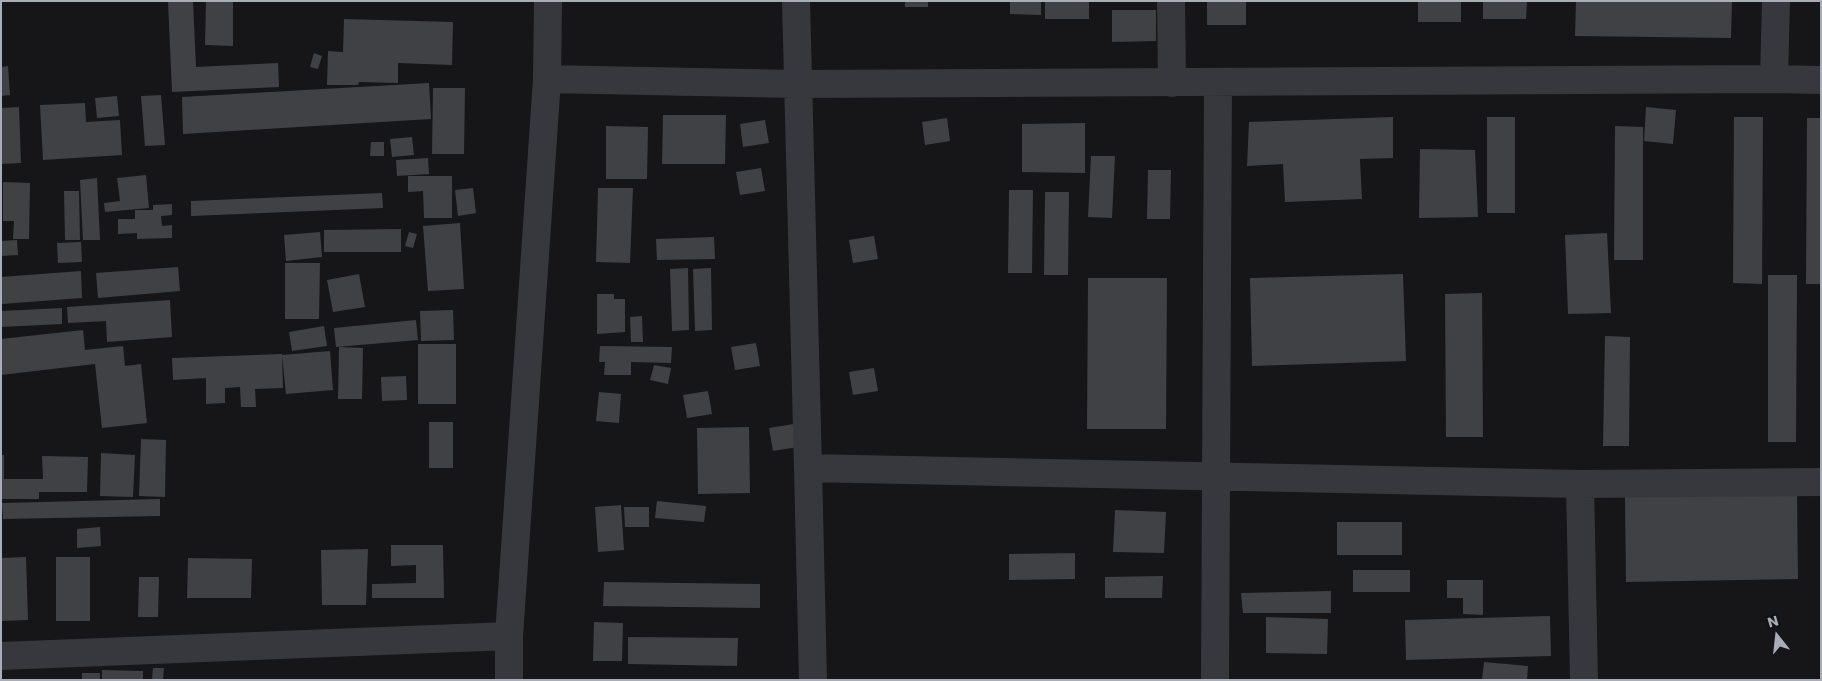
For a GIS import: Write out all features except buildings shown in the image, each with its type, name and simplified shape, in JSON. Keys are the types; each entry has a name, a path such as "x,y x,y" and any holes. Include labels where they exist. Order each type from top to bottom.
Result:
{"street":[{"path":"509,680 509,636 547,79 548,1"},
{"path":"796,1 813,680"},
{"path":"1172,1 1172,83"},
{"path":"1774,79 1776,1"},
{"path":"547,79 797,84 1821,80"},
{"path":"1215,680 1218,83"},
{"path":"808,468 1580,484 1821,482"},
{"path":"1580,484 1584,680"},
{"path":"1,656 509,636"}]}
